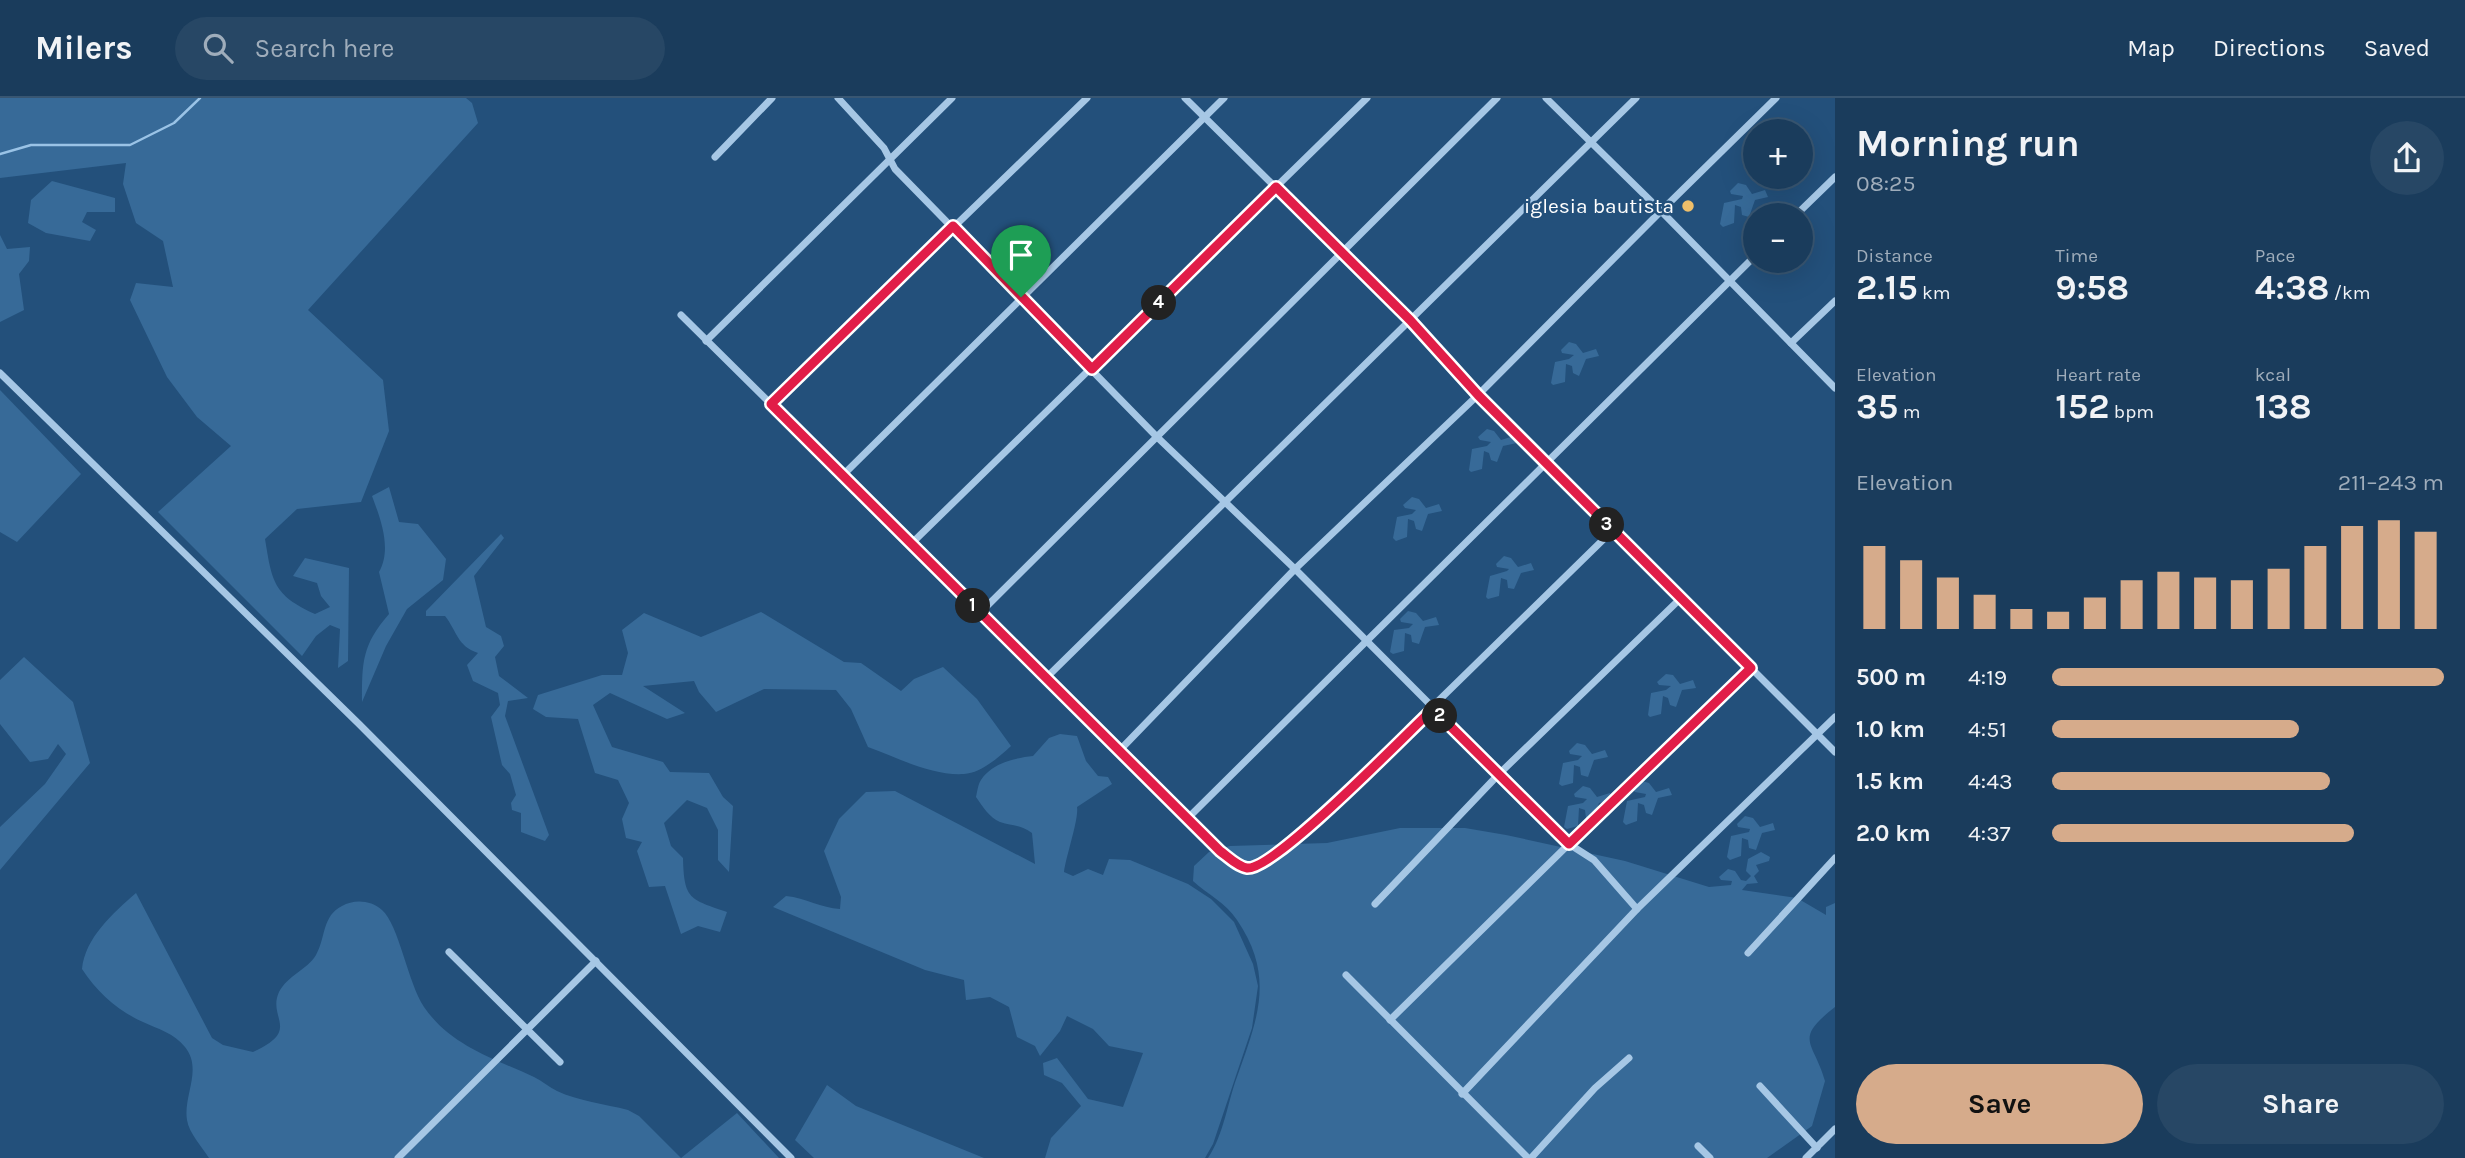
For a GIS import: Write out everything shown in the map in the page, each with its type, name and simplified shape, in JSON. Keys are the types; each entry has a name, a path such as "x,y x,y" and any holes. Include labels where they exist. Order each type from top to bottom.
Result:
{"street":[{"path":"715,157 772,98"},
{"path":"838,98 864,123 884,148 895,169 1156,436 1228,502 1569,844 1594,860 1637,909"},
{"path":"706,341 888,158 952,98"},
{"path":"771,404 1087,98"},
{"path":"1185,98 1410,320 1478,395 1835,752"},
{"path":"842,476 1224,98"},
{"path":"911,544 1367,98"},
{"path":"980,613 1497,98"},
{"path":"1546,98 1835,388"},
{"path":"1046,678 1636,98"},
{"path":"1121,750 1295,569 1478,395 1776,98"},
{"path":"1808,203 1835,177"},
{"path":"1188,818 1743,268"},
{"path":"1791,343 1835,301"},
{"path":"681,315 1220,851 1246,868 1259,866 1294,842 1433,709 1613,530"},
{"path":"0,373 369,733 791,1158"},
{"path":"1375,904 1499,774 1681,598"},
{"path":"1390,1020 1751,668"},
{"path":"1462,1094 1637,909 1835,717"},
{"path":"1748,953 1835,858"},
{"path":"449,952 560,1062"},
{"path":"398,1158 596,961"},
{"path":"1346,975 1462,1094 1529,1158 1595,1088 1629,1058"},
{"path":"1760,1086 1817,1148"},
{"path":"1806,1158 1835,1129"},
{"path":"1698,1146 1710,1158"}],"shaded area":[{"path":"0,98 466,98 472,103 478,123 308,310 383,380 389,431 361,502 297,509 265,539 277,585 290,600 315,614 330,607 321,596 317,583 293,576 305,558 349,568 348,661 338,668 340,629 330,625 316,636 302,656 158,512 231,446 197,417 167,377 130,300 136,283 173,287 163,241 136,223 123,184 126,163 0,178"},
{"path":"52,181 115,198 115,212 87,212 82,222 96,230 90,241 46,233 28,223 31,200"},
{"path":"1738,183 1743,184 1743,189 1749,189 1752,194 1765,190 1768,197 1755,200 1754,203 1743,203 1743,215 1741,207 1735,205 1734,223 1723,227 1720,224 1724,203 1742,199 1743,196 1731,194 1730,191"},
{"path":"0,235 7,249 30,247 29,261 19,274 24,310 0,322"},
{"path":"1569,342 1576,344 1583,353 1596,349 1599,356 1586,359 1579,376 1573,373 1572,366 1566,364 1565,382 1553,385 1551,383 1555,362 1574,355 1562,353 1561,350"},
{"path":"0,390 81,474 17,542 0,532"},
{"path":"1487,429 1494,431 1501,440 1514,436 1517,443 1503,446 1497,462 1491,460 1489,453 1484,451 1482,469 1471,472 1472,449 1487,446 1491,442 1478,437"},
{"path":"389,487 399,522 418,524 446,559 443,580 407,609 386,646 362,702 365,655 373,635 389,614 379,572 385,554 384,534 372,496"},
{"path":"1412,497 1419,499 1426,508 1439,504 1442,511 1428,514 1422,531 1416,529 1414,521 1408,519 1407,537 1396,541 1393,538 1397,517 1412,514 1416,510 1403,505"},
{"path":"501,534 504,538 474,576 486,627 501,636 504,646 495,657 499,676 528,698 508,701 505,716 549,835 545,841 521,832 521,813 512,810 511,803 516,795 510,774 502,765 491,717 500,705 498,693 473,681 467,665 478,653 461,642 445,616 426,616 426,611"},
{"path":"1504,556 1511,558 1518,567 1531,563 1534,570 1521,573 1514,589 1508,588 1507,580 1501,578 1499,596 1488,599 1486,597 1490,576 1509,569 1497,567 1496,564"},
{"path":"1408,611 1416,613 1423,621 1436,617 1439,625 1425,627 1419,644 1412,642 1411,635 1405,633 1404,651 1393,654 1390,652 1394,630 1409,628 1413,624 1401,622 1400,619"},
{"path":"761,612 844,662 861,663 901,691 914,679 943,667 977,699 1011,746 977,771 952,774 915,765 868,747 851,709 836,690 764,689 716,712 699,692 694,681 643,686 685,713 667,719 610,693 593,705 612,747 663,762 670,772 709,773 723,797 733,806 729,872 718,860 718,830 707,808 687,800 664,823 671,846 683,858 685,882 692,896 727,912 720,932 698,926 681,934 665,886 649,887 637,851 642,842 626,838 622,819 629,803 618,780 595,773 578,719 546,717 533,709 538,695 602,675 622,675 628,653 622,630 644,613 701,637"},
{"path":"24,657 73,702 90,763 0,870 0,827 45,784 66,754 58,744 48,759 30,762 0,724 0,680"},
{"path":"1666,674 1673,675 1680,684 1693,680 1696,688 1682,690 1676,707 1670,705 1668,698 1663,696 1661,714 1650,717 1651,693 1666,690 1671,686 1659,685 1657,682"},
{"path":"1060,734 1077,736 1086,761 1098,776 1108,777 1112,784 1077,807 1064,872 1073,876 1088,869 1103,875 1109,859 1130,860 1188,884 1211,899 1234,922 1253,964 1258,986 1252,1028 1213,1144 1205,1158 1045,1158 1051,1138 1081,1106 1062,1083 1044,1075 1043,1063 1057,1058 1088,1099 1123,1107 1143,1053 1109,1046 1093,1029 1067,1016 1060,1031 1040,1056 1035,1046 1017,1037 1009,1007 990,997 966,1000 964,980 925,970 773,907 786,896 840,909 841,897 824,851 839,819 866,792 895,791 1035,864 1032,833 996,820 976,797 980,782 991,769 1012,760 1033,756 1049,738"},
{"path":"1577,743 1585,745 1592,754 1605,750 1608,757 1594,760 1588,777 1581,775 1580,767 1574,765 1573,783 1562,786 1559,784 1563,763 1578,760 1582,756 1570,754 1569,751"},
{"path":"1642,781 1649,783 1656,792 1669,788 1672,795 1658,798 1652,815 1646,813 1644,805 1638,803 1637,821 1626,825 1623,822 1627,801 1645,797 1646,794 1633,789"},
{"path":"1583,786 1590,788 1597,797 1610,793 1613,800 1599,803 1593,820 1586,818 1585,810 1579,808 1578,826 1567,829 1564,827 1568,806 1583,803 1587,799 1575,797 1574,794"},
{"path":"1745,816 1753,818 1760,827 1773,823 1775,830 1762,833 1756,850 1749,848 1748,840 1742,838 1741,856 1730,860 1727,857 1731,836 1749,832 1750,829 1738,827 1737,824"},
{"path":"1400,828 1465,828 1506,835 1625,861 1709,887 1731,885 1732,881 1721,880 1719,877 1728,869 1735,871 1741,880 1746,881 1751,876 1746,871 1748,859 1761,852 1770,857 1769,861 1756,865 1759,871 1754,876 1758,883 1747,884 1742,890 1797,898 1826,915 1826,907 1835,903 1835,1007 1810,1034 1812,1048 1825,1081 1812,1126 1767,1158 1208,1158 1222,1129 1251,1036 1259,998 1259,980 1249,941 1227,909 1193,881 1194,866 1209,852 1230,846 1327,843"},
{"path":"136,893 212,1038 223,1045 253,1052 276,1037 280,1030 276,1001 279,992 287,981 308,965 316,955 331,915 347,904 368,902 388,917 418,997 447,1032 488,1057 534,1077 557,1091 628,1110 639,1116 681,1158 209,1158 188,1125 192,1064 185,1047 171,1035 134,1018 117,1006 101,993 82,969 88,947 94,937"},
{"path":"827,1085 856,1106 984,1158 814,1158 795,1140"},
{"path":"737,1113 779,1158 681,1158"}],"waterway":[{"path":"0,154 31,145 130,145 174,123 200,98"}],"place":[{"name":"iglesia bautista","path":"1688,206"}],"route":[{"path":"1276,187 1410,320 1478,395 1751,668 1569,844 1433,709 1294,842 1259,866 1246,868 1220,851 771,404 953,226 1021,297 1092,369 1276,187"}]}
